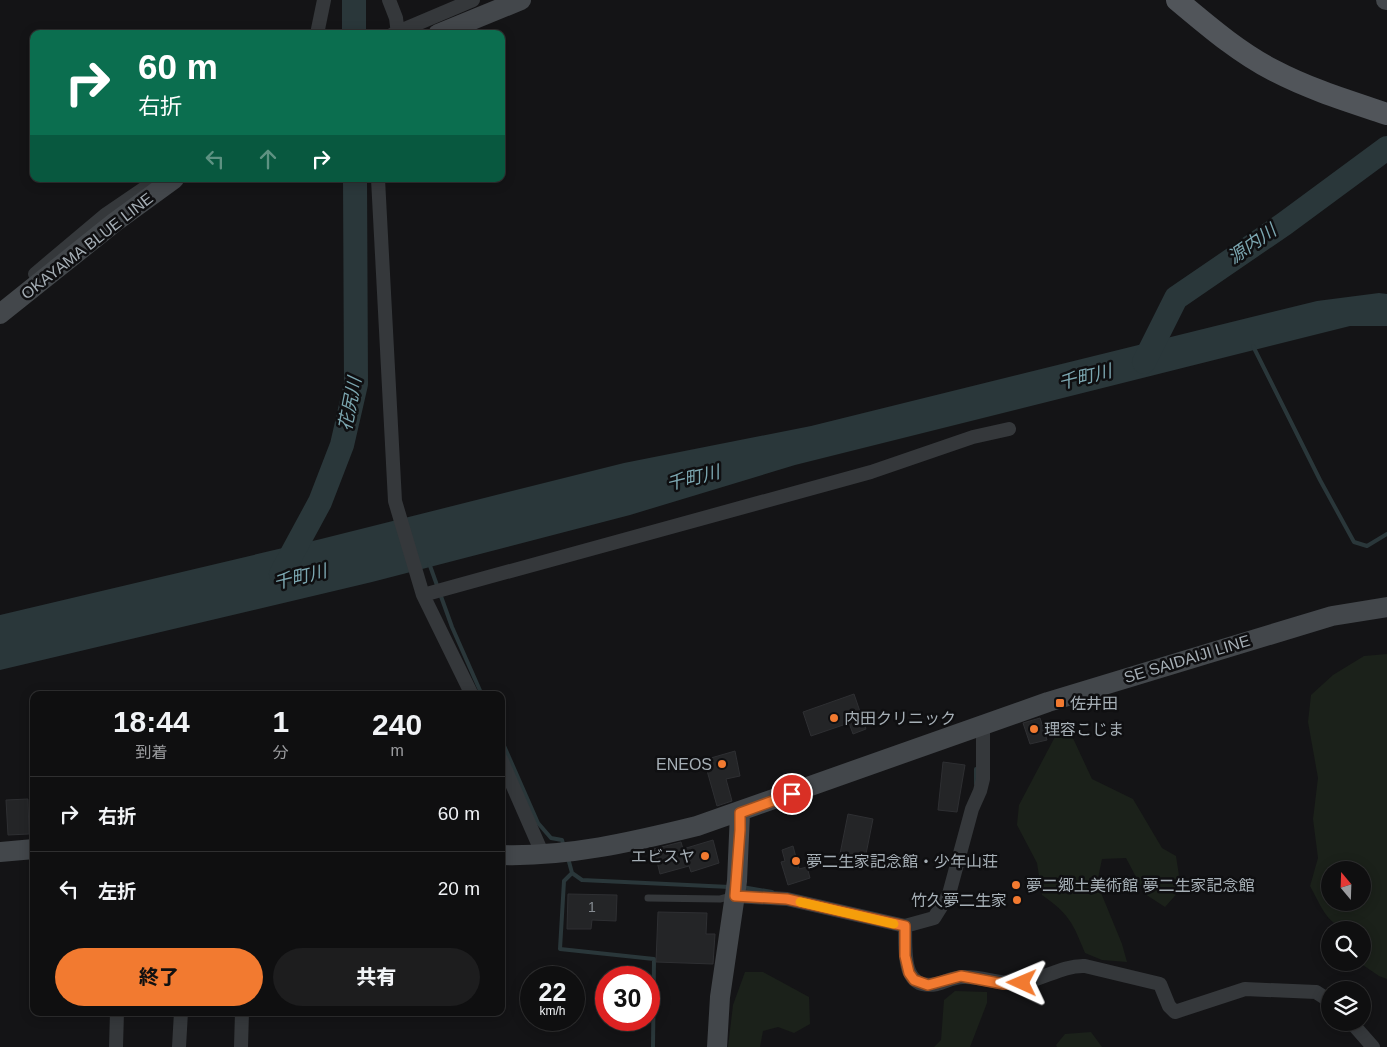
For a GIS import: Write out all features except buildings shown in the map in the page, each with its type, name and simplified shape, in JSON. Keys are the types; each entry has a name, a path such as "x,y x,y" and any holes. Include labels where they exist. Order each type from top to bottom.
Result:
{"main road":[{"path":"448,30 521,0"},
{"path":"1177,0 1214,31 1272,70 1324,93 1387,114"},
{"name":"OKAYAMA BLUE LINE","path":"0,314 107,228 170,182"},
{"name":"SE SAIDAIJI LINE","path":"505,855 548,855 658,836 740,813 983,725 1131,676 1332,616 1387,608"},
{"path":"717,1047 720,997 736,890 740,813"},
{"path":"0,852 30,849"}],"street":[{"path":"318,30 324,0"},
{"path":"389,0 396,18 396,30"},
{"path":"403,30 473,0"},
{"path":"0,305 105,215 154,182"},
{"path":"378,182 380,244 397,510 423,594 470,691"},
{"path":"423,594 871,472 973,437 1009,429"},
{"path":"736,890 787,899 905,926 934,918 949,894 983,779 983,725"},
{"path":"505,768 548,855"},
{"path":"905,926 905,956 909,973 914,980 928,985 961,976 1004,984 1022,983 1073,966 1085,966 1160,984 1168,1006 1175,1012 1245,989 1316,992 1321,995"},
{"path":"116,1047 117,1016"},
{"path":"179,1047 181,1016"},
{"path":"241,1047 242,1016"},
{"path":"1359,1031 1372,1047"}],"lane":[{"path":"648,898 720,899 736,890"}],"shaded area":[{"path":"1387,654 1387,979 1371,971 1371,921 1333,921 1323,911 1371,911 1371,861 1321,861 1321,906 1310,886 1318,858 1313,819 1318,778 1308,722 1311,695 1333,675 1364,656"},
{"path":"1057,733 1071,734 1092,779 1133,799 1162,848 1176,856 1181,889 1165,907 1145,894 1126,858 1102,859 1097,883 1122,944 1127,962 1102,960 1085,953 1069,920 1042,895 1037,863 1017,825 1019,805"},
{"path":"745,972 763,972 809,997 810,1024 794,1033 778,1027 763,1031 760,1047 728,1047 733,1005"},
{"path":"955,991 987,992 987,1003 970,1047 934,1047 941,1040 944,1000"},
{"path":"1091,1032 1102,1047 1057,1047 1056,1045 1065,1034"}],"water":[{"name":"千町川","path":"1379,293 1387,294 1387,326 1350,326 795,465 630,515 372,582 0,670 0,615 321,539 624,463 811,426 1317,301"}],"waterway":[{"name":"花尻川","path":"354,0 354,30"},
{"name":"源内川","path":"1144,362 1176,298 1284,224 1387,148"},
{"name":"花尻川","path":"281,574 320,502 342,445 356,384 355,182"},
{"path":"1253,346 1320,480 1354,542 1367,546 1387,534"},
{"path":"429,563 452,627 480,691"},
{"path":"505,748 538,823 551,838 562,840 564,847"},
{"path":"976,769 976,784"},
{"path":"568,858 572,873 582,880 730,887"},
{"path":"572,873 564,881 560,949 654,959 653,1047"},
{"path":"742,887 772,892"}],"slow traffic":[{"path":"800,902 894,924"}],"place":[{"name":"佐井田","path":"1060,703"},
{"name":"内田クリニック","path":"834,718"},
{"name":"理容こじま","path":"1034,729"},
{"name":"ENEOS","path":"722,764"},
{"name":"エビスヤ","path":"705,856"},
{"name":"夢二生家記念館・少年山荘","path":"796,861"},
{"name":"夢二郷土美術館 夢二生家記念館","path":"1016,885"},
{"name":"竹久夢二生家","path":"1017,900"}],"route":[{"path":"792,794 740,813 735,896 787,899 905,926 905,956 909,973 914,980 928,985 938,984 961,976 1004,984 1022,983"}]}
